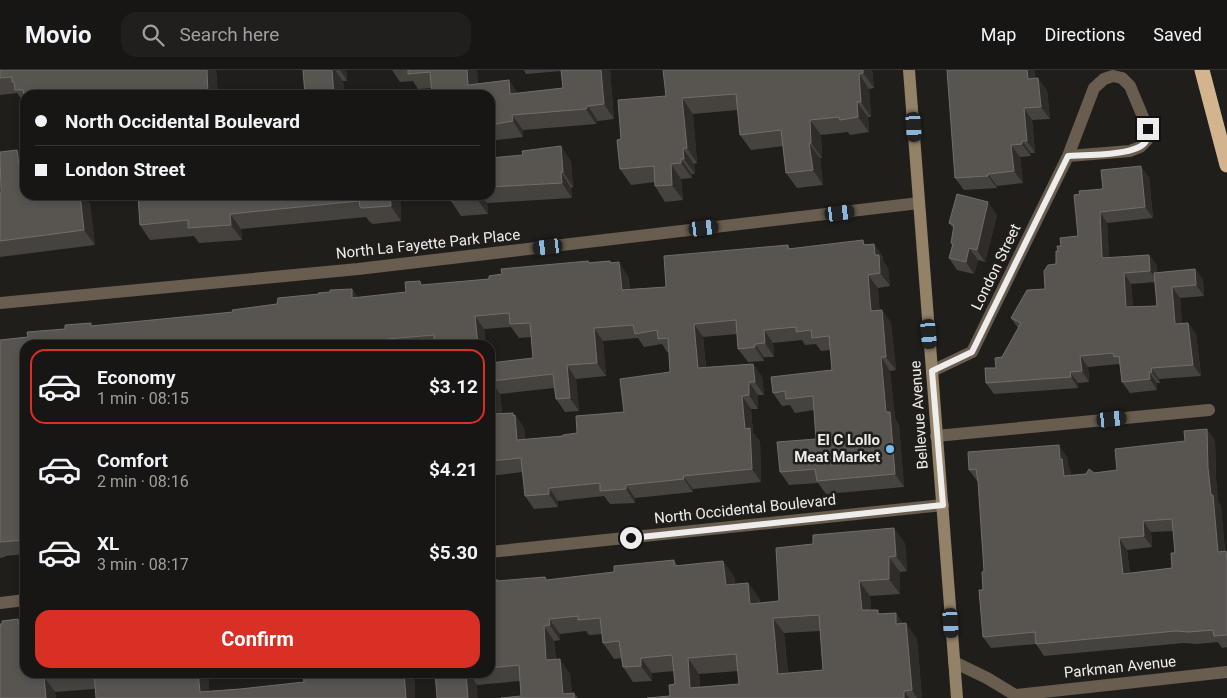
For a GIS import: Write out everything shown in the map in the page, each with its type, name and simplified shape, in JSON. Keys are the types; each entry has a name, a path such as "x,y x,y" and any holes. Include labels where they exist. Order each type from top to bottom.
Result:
{"highway":[{"path":"1202,70 1227,165"}],"street":[{"name":"Bellevue Avenue","path":"910,70 957,698"},
{"name":"London Street","path":"932,371 972,352 1068,156 1094,88 1104,79 1113,76 1122,78 1130,86 1148,129 1147,140 1140,147 1130,151 1068,156"},
{"name":"North La Fayette Park Place","path":"0,303 358,269 919,204"},
{"path":"936,436 1209,410"},
{"name":"North Occidental Boulevard","path":"495,551 943,505"},
{"path":"0,603 20,601"},
{"path":"954,662 1018,696"},
{"name":"Parkman Avenue","path":"1018,696 1227,672"}],"building":[{"path":"0,70 207,70 208,90 15,90 12,77 0,78"},
{"path":"303,70 332,70 334,90 305,90"},
{"path":"408,70 467,70 468,85 509,80 510,94 563,88 561,70 601,70 604,104 588,106 586,109 512,115 513,121 495,124 495,90 432,90 430,72 408,74"},
{"path":"663,70 863,70 863,73 859,74 861,102 857,102 858,117 840,120 839,117 810,120 811,143 809,143 813,170 786,173 781,130 740,135 736,94 682,98 687,148 683,149 684,159 681,159 681,163 671,164 672,185 655,186 654,166 620,169 617,140 621,139 618,100 666,96"},
{"path":"947,70 1027,70 1028,79 1038,78 1041,107 1024,108 1027,141 1022,141 1022,144 1011,145 1014,171 988,174 988,176 955,178"},
{"path":"561,146 562,183 495,187 495,158 523,155 522,151"},
{"path":"17,150 20,172 20,200 81,200 84,230 0,241 0,152"},
{"path":"1141,166 1145,207 1100,212 1102,258 1149,255 1150,271 1124,273 1126,307 1157,306 1154,273 1195,269 1196,285 1172,287 1175,324 1188,323 1193,365 1151,368 1152,372 1149,372 1150,379 1122,382 1119,356 1114,357 1113,353 1080,356 1082,371 1070,372 1071,377 986,383 985,368 996,368 995,358 1002,357 1021,323 1011,318 1027,290 1045,289 1044,271 1048,265 1056,264 1057,246 1061,246 1060,238 1078,236 1074,195 1080,194 1079,191 1103,189 1101,170"},
{"path":"957,194 988,202 977,250 969,248 966,262 949,258 953,244 951,243 954,225 949,223"},
{"path":"138,200 390,200 391,206 362,208 359,201 230,214 231,225 188,228 188,220 140,225"},
{"path":"863,240 864,245 874,244 875,255 879,255 880,273 868,275 871,311 882,310 886,357 881,357 886,412 890,412 895,474 817,481 815,469 780,472 777,442 816,439 813,396 786,399 785,391 773,393 771,377 832,370 829,336 812,338 811,330 796,332 796,327 764,330 765,343 755,344 755,347 738,349 736,320 694,324 698,368 753,364 755,382 749,382 749,395 742,396 745,429 750,428 752,469 683,476 684,479 626,485 626,489 600,491 600,483 549,488 549,494 525,496 521,458 495,461 495,414 513,413 513,416 515,415 517,440 577,433 576,416 624,412 620,379 670,372 668,338 658,339 657,330 635,334 633,325 594,328 597,363 567,365 570,398 556,399 553,374 495,381 495,362 533,358 530,323 510,324 509,313 475,316 477,340 434,340 434,335 387,340 20,340 20,540 0,542 0,340 28,337 27,332 65,329 65,325 91,323 91,326 233,312 232,310 277,304 278,298 319,294 330,292 330,290 352,289 352,298 406,292 405,282 420,281 421,285 489,279 489,276 502,274 501,269 588,261 589,263 619,262 622,290 666,287 664,256 788,245 788,249"},
{"path":"1207,429 1208,468 1211,495 1213,495 1218,552 1226,551 1227,561 1227,635 1214,636 1213,630 1176,631 1036,644 1035,632 983,637 979,590 983,590 982,572 984,571 978,481 976,469 969,470 968,452 1059,445 1064,476 1086,474 1089,469 1094,473 1117,470 1115,449 1185,441 1184,431","holes":["1172,519 1175,553 1171,553 1172,568 1123,574 1119,538 1144,536 1143,521"]},
{"path":"894,528 896,556 889,557 889,579 859,581 862,610 878,610 878,614 896,613 896,624 906,623 912,690 904,691 904,698 647,698 670,696 669,685 675,684 672,655 641,658 641,666 623,667 619,641 603,643 600,618 578,620 578,616 549,619 550,625 544,626 546,660 560,659 563,694 574,693 574,698 501,698 521,696 519,665 495,667 495,580 545,577 546,580 614,572 614,566 674,560 674,566 723,561 726,585 748,583 750,604 779,601 776,548 813,544 813,535","holes":["819,615 823,670 778,674 773,618","736,654 739,684 690,688 688,658"]},
{"path":"18,619 18,624 20,624 20,678 44,678 46,698 0,698 0,624 2,624 2,621"},
{"path":"94,678 199,678 200,692 304,682 304,678 404,678 406,698 96,698"},
{"path":"435,678 466,678 468,698 437,698"}],"place":[{"name":"El C Lollo Meat Market","path":"890,449"}],"route":[{"path":"631,538 943,505 932,371 972,352 1068,156 1130,151 1140,147 1147,140 1148,129"}]}
